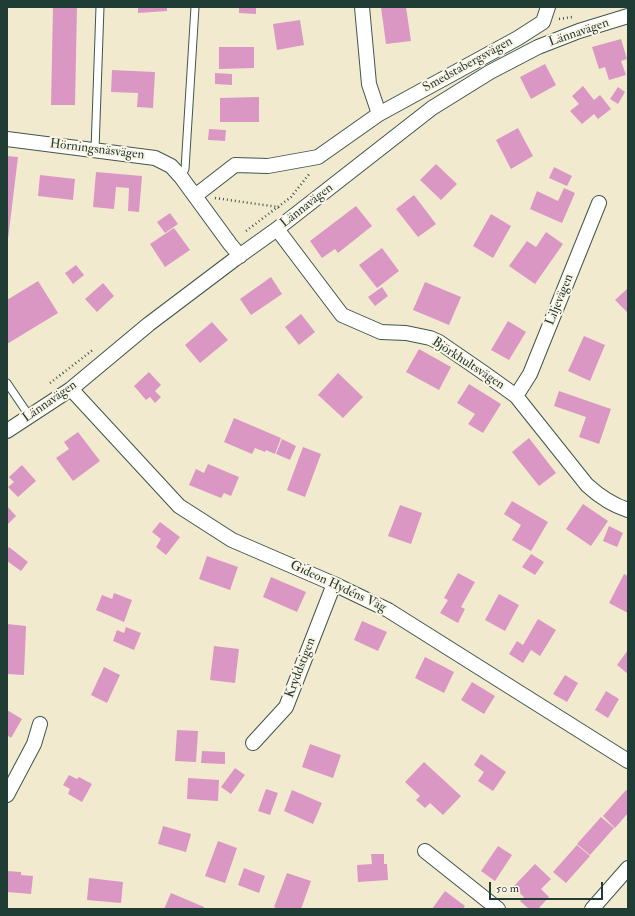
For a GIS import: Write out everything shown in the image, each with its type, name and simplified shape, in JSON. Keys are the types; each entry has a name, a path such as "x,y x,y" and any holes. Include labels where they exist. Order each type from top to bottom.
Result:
{"street":[{"path":"362,7 369,84 379,114"},
{"name":"Smedstabergsvägen","path":"195,196 235,165 268,166 318,157 379,114 518,38 543,22 548,7"},
{"name":"Lännavägen","path":"7,431 71,389 149,324 278,229 432,108 490,72 538,47 579,31 628,16"},
{"name":"Hörningsnäsvägen","path":"7,139 155,158 171,166 181,177 240,256"},
{"name":"Liljevägen","path":"516,396 530,374 599,203"},
{"name":"Björkhultsvägen","path":"278,229 342,315 381,332 406,333 430,338 439,342 516,396 587,485 611,504 628,510"},
{"name":"Gideon Hydéns Väg","path":"71,389 179,506 232,540 334,584 388,610 628,761"},
{"name":"Kryddstigen","path":"253,743 286,707 334,584"},
{"path":"7,795 34,744 40,724"},
{"path":"425,851 498,909"},
{"path":"592,909 628,868"}],"lane":[{"path":"95,150 100,7"},
{"path":"181,177 185,169 195,7"},
{"path":"7,384 30,417"}],"path":[{"path":"195,196 278,207"}],"building":[{"path":"53,7 77,7 75,105 51,105"},
{"path":"138,7 167,7 167,11 138,13"},
{"path":"239,7 256,7 256,14 239,13"},
{"path":"381,7 406,7 411,41 386,44"},
{"path":"300,20 304,45 277,50 273,24"},
{"path":"621,39 627,59 621,61 626,75 609,80 605,67 599,69 592,47"},
{"path":"219,47 254,47 254,68 219,69"},
{"path":"545,64 556,85 531,99 520,77"},
{"path":"112,70 155,72 153,108 137,107 138,93 111,92"},
{"path":"215,73 232,74 232,85 215,84"},
{"path":"583,86 594,100 600,95 611,109 598,119 594,114 582,124 570,111 579,104 572,96"},
{"path":"618,87 625,92 618,104 610,99"},
{"path":"259,97 259,122 220,122 220,98"},
{"path":"518,128 533,156 511,169 496,140"},
{"path":"209,129 226,130 225,141 208,140"},
{"path":"7,156 18,157 8,239 7,239"},
{"path":"436,164 457,184 441,200 420,180"},
{"path":"554,167 572,176 567,186 549,178"},
{"path":"96,172 142,176 139,212 128,211 129,188 116,187 114,209 93,207"},
{"path":"40,175 75,179 73,200 38,196"},
{"path":"564,188 575,193 562,223 530,209 537,191 558,201"},
{"path":"414,195 436,224 418,237 396,209"},
{"path":"356,206 372,226 338,253 335,249 322,258 310,241"},
{"path":"170,213 178,224 165,233 157,222"},
{"path":"491,214 511,226 493,258 473,246"},
{"path":"174,228 190,250 165,267 150,244"},
{"path":"546,232 563,244 535,284 509,266 527,241 536,247"},
{"path":"382,248 399,271 377,288 359,265"},
{"path":"76,265 84,275 73,284 65,273"},
{"path":"271,277 282,294 251,315 240,299"},
{"path":"38,281 58,313 7,344 7,300"},
{"path":"425,282 461,297 449,325 413,310"},
{"path":"103,283 114,296 97,312 85,299"},
{"path":"382,287 388,296 375,306 368,297"},
{"path":"628,288 628,313 615,300"},
{"path":"301,314 315,332 299,345 285,327"},
{"path":"508,321 526,332 509,360 491,350"},
{"path":"212,322 228,340 200,363 185,345"},
{"path":"584,336 605,345 590,381 568,371"},
{"path":"419,349 451,367 439,390 406,372"},
{"path":"149,372 161,385 155,391 161,397 155,403 150,397 146,400 134,386"},
{"path":"338,373 363,397 343,418 318,395"},
{"path":"469,384 501,404 483,433 468,424 475,414 457,403"},
{"path":"559,391 611,409 599,444 579,437 586,417 554,406"},
{"path":"234,418 281,438 275,454 266,450 265,452 255,448 252,454 224,442"},
{"path":"78,432 100,461 73,481 56,458 69,449 64,442"},
{"path":"529,438 556,473 539,486 512,452"},
{"path":"282,439 296,446 290,460 276,454"},
{"path":"303,447 321,454 305,497 287,490"},
{"path":"208,464 239,477 231,496 224,493 221,498 189,485 196,469 204,473"},
{"path":"22,465 36,481 18,497 8,487 14,482 9,477"},
{"path":"512,501 548,522 531,551 512,540 521,525 504,514"},
{"path":"583,504 608,521 591,546 566,529"},
{"path":"400,505 422,513 411,544 388,536"},
{"path":"7,506 16,516 7,525"},
{"path":"160,522 180,537 166,555 156,547 161,539 152,532"},
{"path":"609,526 623,533 617,547 603,541"},
{"path":"9,547 28,562 21,571 7,561 7,550"},
{"path":"531,554 544,562 535,575 522,567"},
{"path":"207,556 238,567 230,590 199,579"},
{"path":"458,573 475,582 461,607 465,609 458,623 440,613 448,600 444,598"},
{"path":"624,574 628,576 628,613 609,603"},
{"path":"271,577 306,592 297,612 263,597"},
{"path":"114,593 132,600 124,622 96,610 102,595 112,599"},
{"path":"499,594 519,605 505,631 485,620"},
{"path":"538,619 556,630 540,656 531,650 523,663 509,654 517,641 523,645"},
{"path":"362,621 387,632 378,651 354,640"},
{"path":"7,624 26,626 24,675 7,674"},
{"path":"126,627 141,633 134,650 113,641 117,630 124,633"},
{"path":"214,646 239,649 235,683 210,680"},
{"path":"628,650 628,674 617,665"},
{"path":"425,657 454,672 444,693 415,678"},
{"path":"104,667 120,675 107,703 91,695"},
{"path":"565,675 578,683 567,702 553,694"},
{"path":"472,682 495,696 484,714 461,700"},
{"path":"606,691 619,699 608,718 595,710"},
{"path":"7,710 22,719 11,738 7,735"},
{"path":"177,730 198,731 196,762 175,761"},
{"path":"310,744 341,755 333,778 302,767"},
{"path":"202,751 225,752 225,764 201,763"},
{"path":"481,754 506,772 493,791 478,781 484,772 474,765"},
{"path":"424,762 461,796 443,815 430,803 425,808 416,800 420,796 405,782"},
{"path":"235,768 245,775 231,794 221,787"},
{"path":"69,775 77,779 79,777 92,784 82,802 68,794 70,789 63,785"},
{"path":"188,778 219,780 218,801 187,799"},
{"path":"266,789 278,793 270,815 258,811"},
{"path":"292,790 322,803 313,824 284,811"},
{"path":"626,790 628,791 628,813 615,828 603,816"},
{"path":"601,817 614,828 590,855 577,844"},
{"path":"163,826 191,834 186,852 158,844"},
{"path":"218,841 237,848 225,883 205,876"},
{"path":"577,845 590,856 566,883 553,872"},
{"path":"498,846 512,855 495,881 481,871"},
{"path":"371,854 384,854 384,864 387,864 388,880 358,882 357,865 372,864"},
{"path":"535,864 551,879 541,889 549,897 538,909 529,909 520,901 524,897 513,887"},
{"path":"244,868 265,876 259,893 238,885"},
{"path":"7,871 21,872 21,875 33,876 31,894 7,892"},
{"path":"287,873 311,881 301,909 279,909 274,907"},
{"path":"89,878 123,882 121,903 87,900"},
{"path":"445,891 465,906 463,909 432,909"},
{"path":"171,893 204,907 204,909 164,909"}]}
